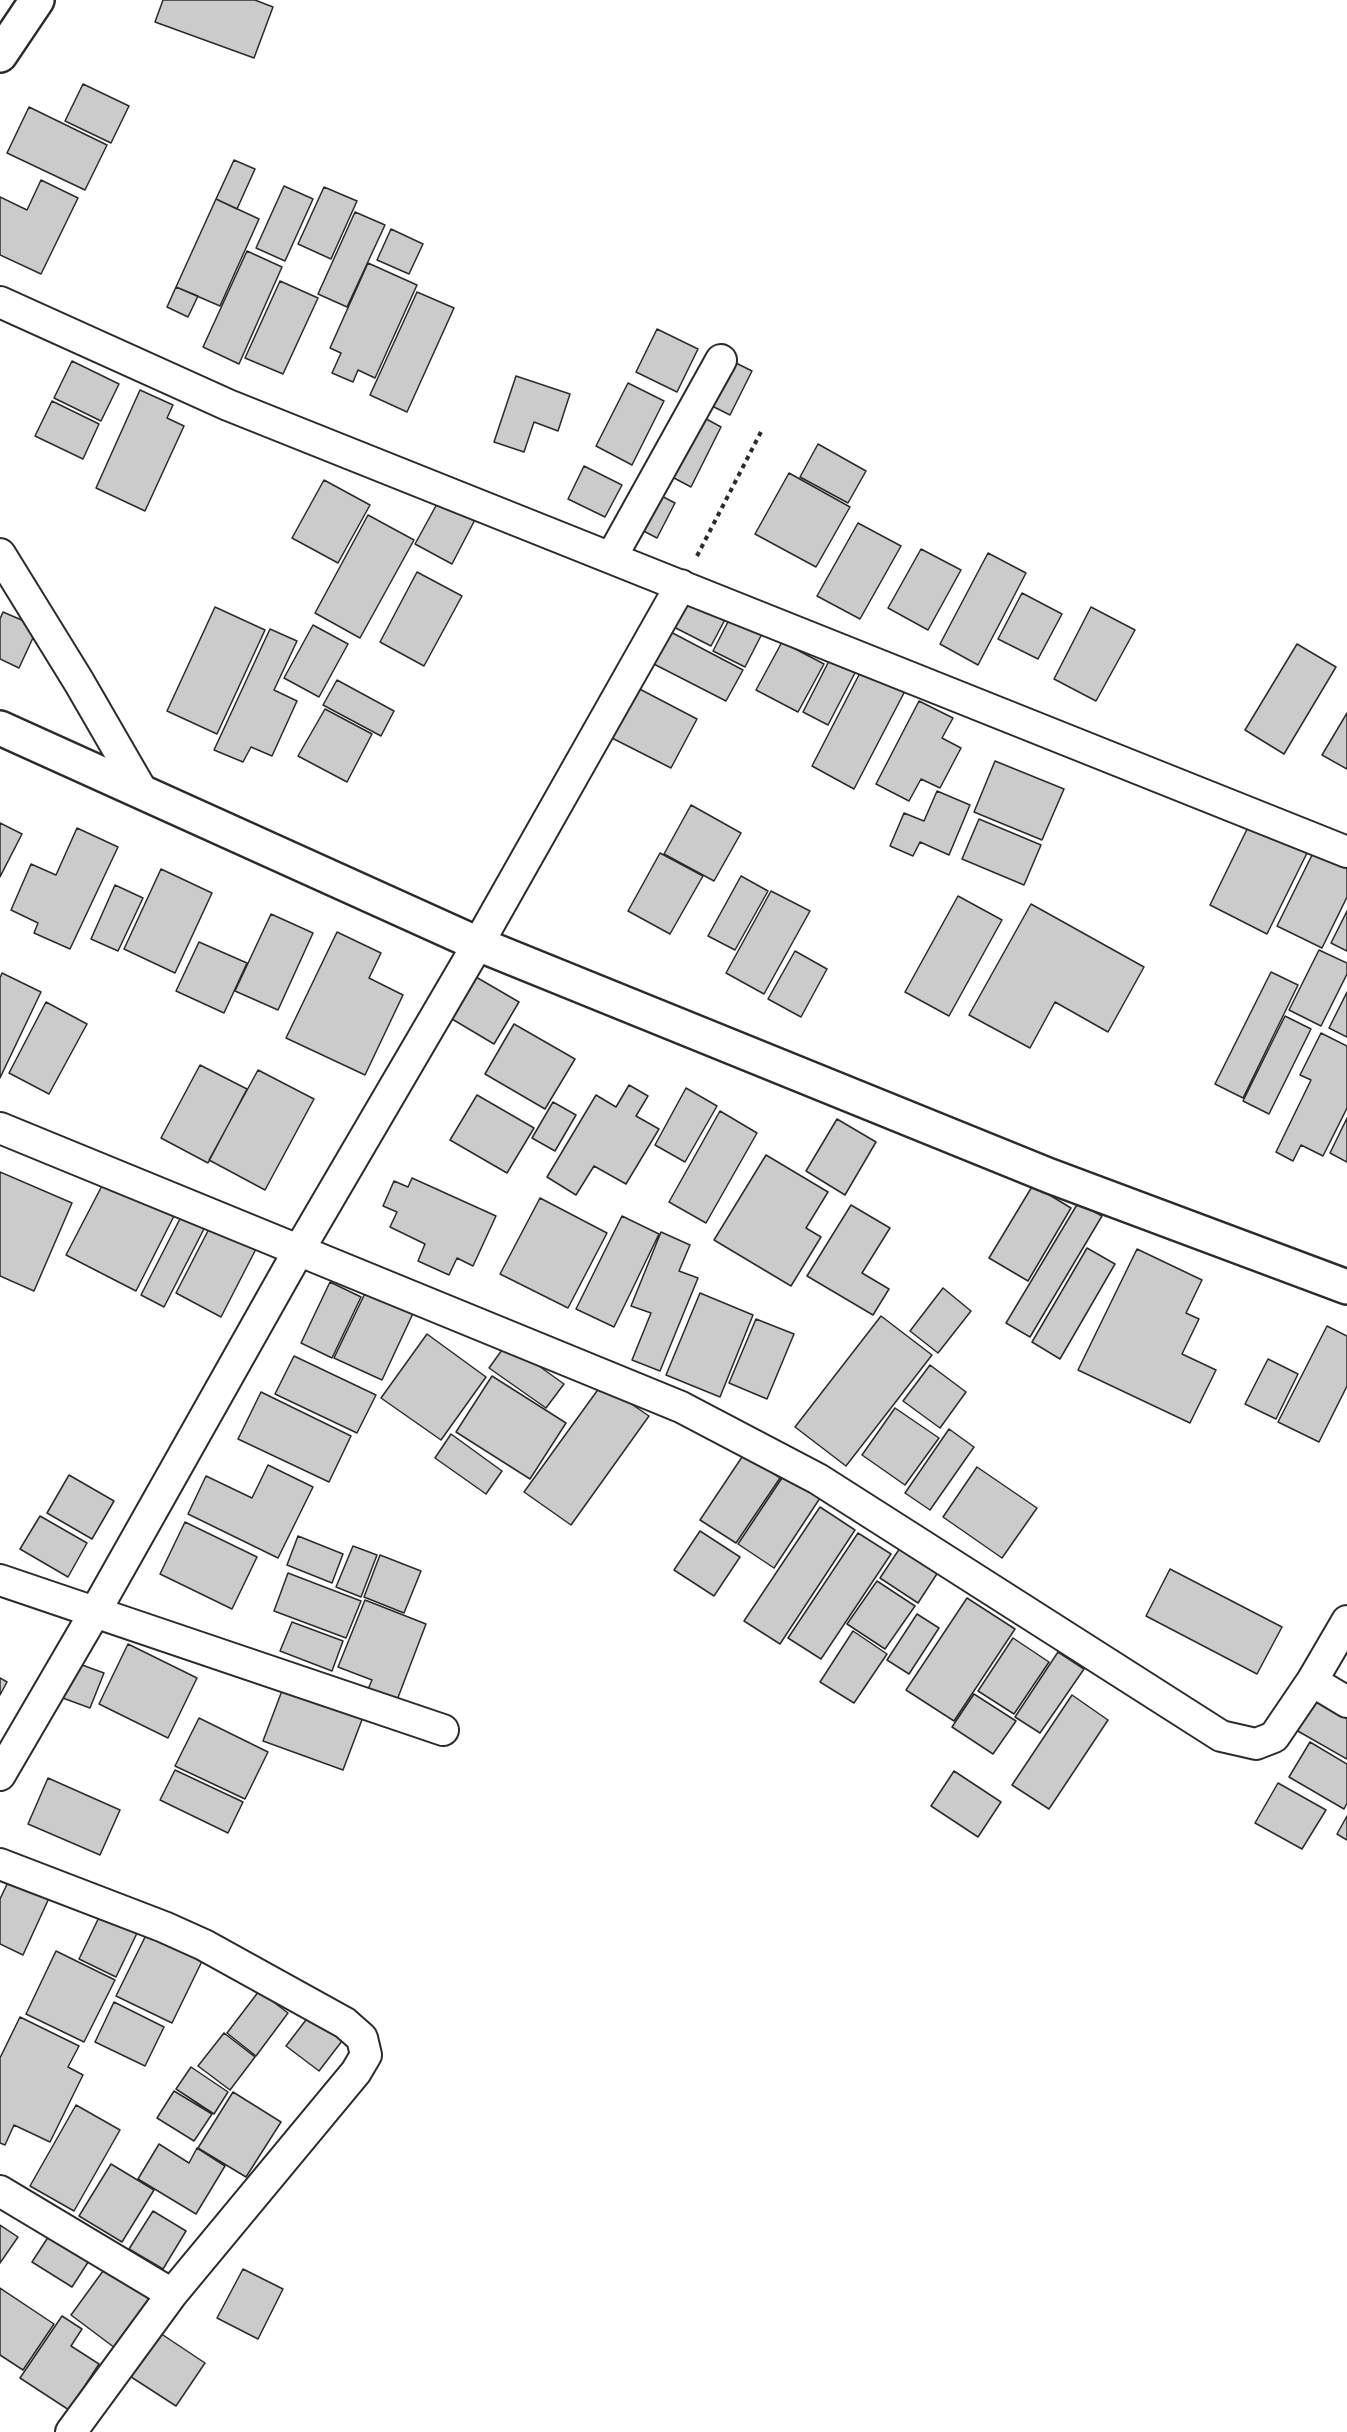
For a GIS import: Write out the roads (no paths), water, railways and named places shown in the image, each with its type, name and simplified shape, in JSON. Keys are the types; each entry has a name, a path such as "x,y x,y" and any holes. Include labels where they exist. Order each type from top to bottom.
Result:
{"street":[{"path":"0,55 38,0"},
{"path":"0,302 228,405 1347,852"},
{"path":"611,558 721,360"},
{"path":"0,554 79,682 142,791"},
{"path":"0,1775 95,1612 299,1250 478,944 681,585"},
{"path":"0,728 478,944 1050,1176 1347,1287"},
{"path":"0,1128 681,1407 750,1441 818,1479 1221,1736 1256,1744 1274,1737 1312,1681 1347,1621"},
{"path":"0,1580 443,1730"},
{"path":"1312,1681 1347,1702"},
{"path":"0,1864 164,1927 204,1945 345,2023 362,2038 366,2055 356,2072 172,2294 71,2432"},
{"path":"0,2191 172,2294"}]}
